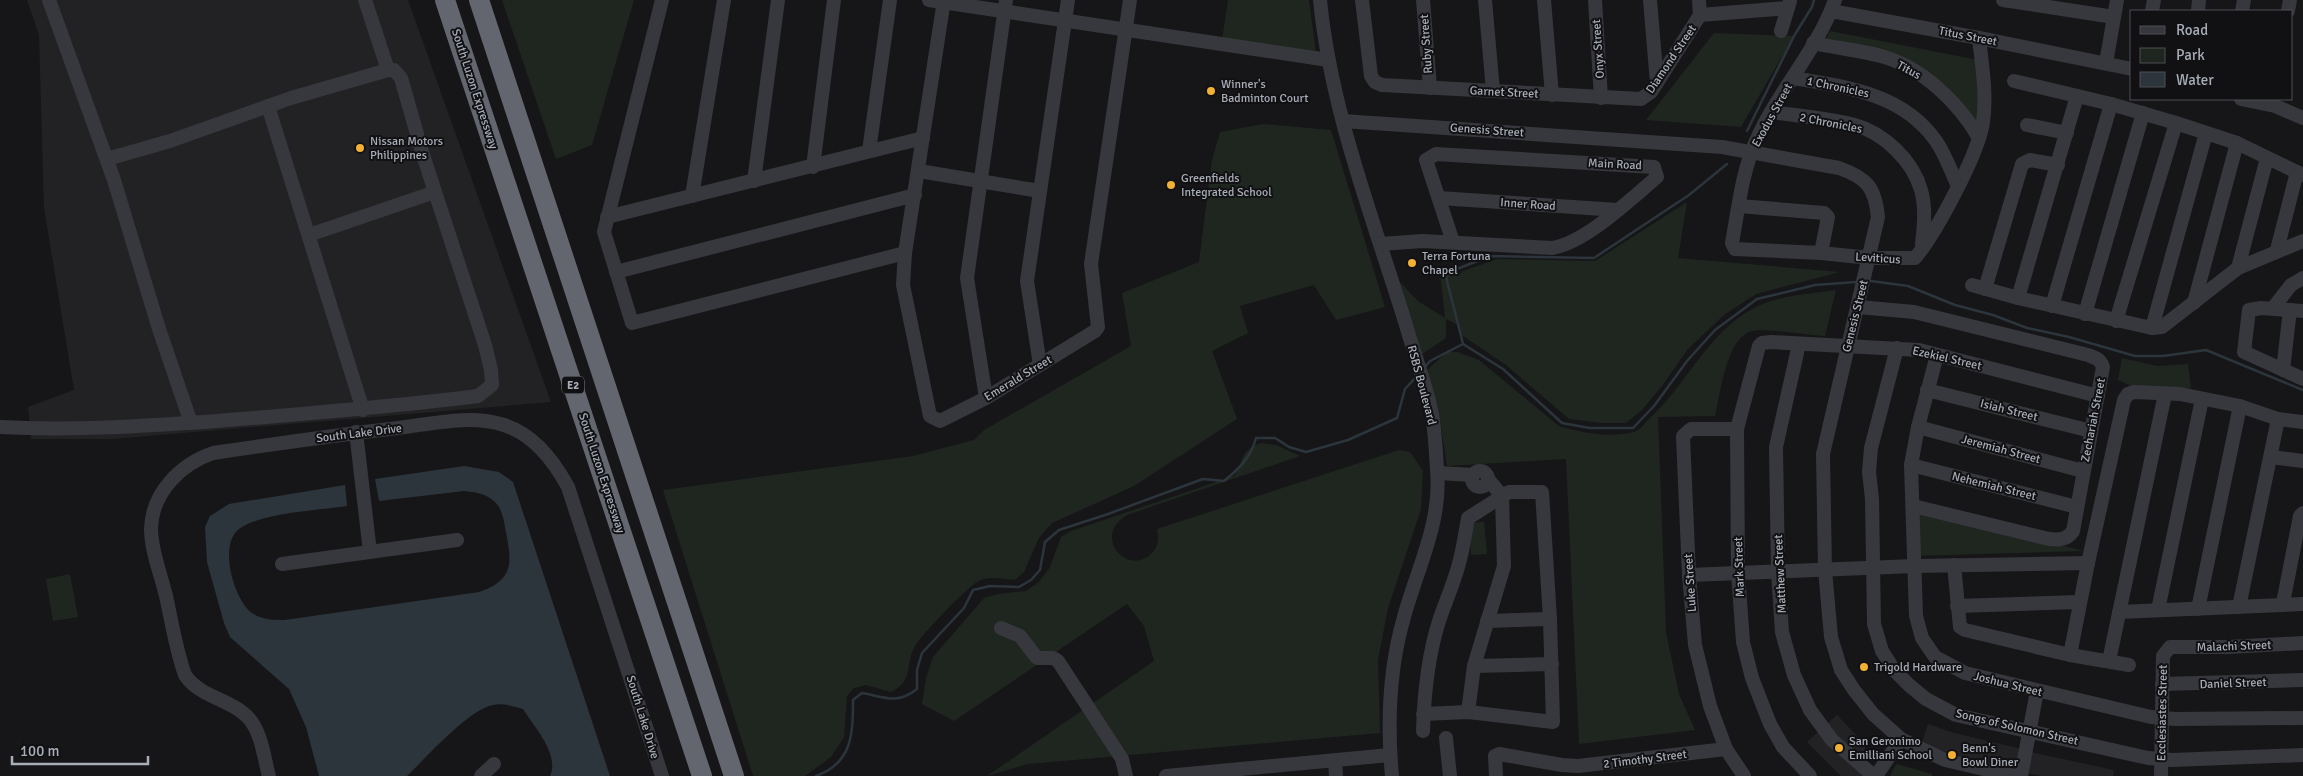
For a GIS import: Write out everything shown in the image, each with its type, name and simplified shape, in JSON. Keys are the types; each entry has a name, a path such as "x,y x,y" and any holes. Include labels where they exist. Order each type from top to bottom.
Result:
{"highway":[{"name":"South Luzon Expressway","path":"445,0 701,773"},
{"name":"E2","path":"480,0 734,776"}],"street":[{"path":"49,0 107,159 159,329 191,423"},
{"path":"365,0 388,70"},
{"path":"662,0 604,232 632,322 905,253 944,1"},
{"path":"692,196 724,0"},
{"path":"754,181 778,0"},
{"path":"814,167 834,0"},
{"path":"869,151 890,0"},
{"path":"929,0 1005,6 1065,21 1328,60"},
{"path":"1040,366 1027,281 1068,0"},
{"path":"1125,30 1130,0"},
{"name":"RSBS Boulevard","path":"1320,0 1328,60 1343,121 1432,414 1438,477 1436,505 1431,532 1395,650 1391,679 1390,755 1392,776"},
{"name":"Garnet Street","path":"1362,0 1370,76 1375,82 1382,85 1641,99"},
{"name":"Ruby Street","path":"1423,0 1430,88"},
{"path":"1486,0 1492,92"},
{"path":"1544,0 1552,95"},
{"name":"Onyx Street","path":"1595,0 1601,98"},
{"path":"1650,0 1657,83"},
{"path":"1699,0 1700,15"},
{"path":"2002,0 2114,16"},
{"path":"2106,62 2117,0"},
{"name":"Diamond Street","path":"1641,99 1647,96 1657,83 1700,15 1749,5 1789,4 1781,31"},
{"name":"Titus Street","path":"1833,5 1979,38 2106,62 2130,68"},
{"name":"Exodus Street","path":"1752,151 1833,5"},
{"path":"986,398 967,278 1005,6"},
{"name":"Emerald Street","path":"905,253 903,285 930,416 934,420 940,421 986,398 1095,331 1098,327 1091,264 1125,30"},
{"path":"1922,249 1958,186 1979,138 1983,122 1985,90 1979,38"},
{"name":"Titus","path":"1813,43 1882,56 1905,66 1929,82 1957,106 1971,123 1979,138"},
{"path":"0,427 31,429 114,428 364,410 478,396 492,385 491,370 485,345 435,192 401,78 394,70 388,70 268,106 170,141 107,159"},
{"name":"1 Chronicles","path":"1793,78 1861,90 1903,109 1917,119 1937,143 1958,186"},
{"path":"2014,81 2111,104 2176,123 2237,143 2300,173 2277,250"},
{"path":"2018,298 2077,96"},
{"path":"2253,100 2276,102 2303,118"},
{"path":"2052,306 2111,104"},
{"path":"268,106 364,410"},
{"name":"2 Chronicles","path":"1772,112 1856,125 1882,137 1903,158 1921,190 1924,216 1922,249"},
{"path":"2085,314 2143,113"},
{"name":"Genesis Street","path":"1343,121 1422,120 1442,127 1662,142 1752,151 1839,168 1856,174 1870,185 1876,201 1878,217 1823,454 1825,570 1832,637 1841,670 1854,690 1873,714 1902,739 1945,760 2014,776"},
{"path":"2116,321 2176,123"},
{"path":"2027,125 2067,133"},
{"path":"2152,328 2206,133"},
{"path":"607,217 814,167 923,138"},
{"path":"2194,303 2237,143"},
{"name":"Leviticus","path":"1752,151 1732,242 1735,249 1911,260 1922,249"},
{"name":"Main Road","path":"1381,244 1422,241 1552,248 1563,246 1618,210 1657,177 1654,167 1436,154 1426,160 1453,242"},
{"path":"2238,268 2266,158"},
{"path":"2058,165 2030,160 2022,164 1979,287 2116,321 2152,328 2162,327 2238,268 2303,240"},
{"path":"919,171 1040,191"},
{"path":"309,235 435,192"},
{"path":"616,272 915,195"},
{"name":"Inner Road","path":"1439,198 1618,210"},
{"path":"1739,206 1824,213 1828,217 1821,253"},
{"path":"2272,308 2291,285 2303,278"},
{"name":"Zechariah Street","path":"1858,307 1914,312 2096,358 2103,367 2073,531 2070,536 2057,540 1913,506"},
{"path":"2283,370 2296,310 2272,308 2249,310 2244,352 2283,370 2303,379"},
{"name":"Ezekiel Street","path":"1762,343 1919,350 2098,396"},
{"name":"Mark Street","path":"1762,343 1757,350 1737,429 1738,573 1744,642 1760,701 1770,724 1784,747 1810,776"},
{"name":"Matthew Street","path":"1799,344 1776,448 1778,572 1782,632 1794,675 1810,710 1832,740 1875,776"},
{"name":"Songs of Solomon Street","path":"1897,348 1871,448 1869,472 1872,500 1874,624 1882,650 1894,670 1926,699 1956,715 2161,760 2303,755"},
{"name":"Joshua Street","path":"1937,355 1918,427 1911,465 1916,616 1922,638 1935,657 1965,674 2162,719 2303,718"},
{"name":"Isiah Street","path":"1927,390 2091,431"},
{"path":"2070,655 2088,562 2124,400 2128,394 2134,392 2180,394 2240,406 2278,419 2303,422"},
{"path":"2108,661 2165,394"},
{"path":"2158,610 2202,399"},
{"path":"2198,609 2240,406"},
{"path":"2240,607 2278,419"},
{"name":"South Lake Drive","path":"268,776 258,734 252,721 239,710 191,684 185,675 152,538 154,510 160,495 168,484 197,458 213,453 356,432 459,420 505,425 519,432 547,455 568,487 662,776"},
{"name":"Jeremiah Street","path":"1918,427 2083,471"},
{"name":"Luke Street","path":"1737,429 1691,429 1683,436 1689,575 1695,645 1710,706 1726,749 1744,776"},
{"path":"356,432 370,552"},
{"path":"2271,457 2303,461"},
{"name":"Nehemiah Street","path":"1911,465 2077,507"},
{"path":"1438,477 1479,481 1499,502 1504,566 1474,666 1468,712"},
{"path":"1423,714 1468,712 1553,722 1550,619 1542,492 1509,492 1499,502 1468,518 1458,567 1439,622 1432,653 1423,714 1423,731"},
{"path":"2283,604 2298,553 2300,516 2303,514"},
{"path":"282,564 457,540"},
{"path":"1689,575 1915,566 2088,562"},
{"path":"1954,565 1960,626 1965,630 2070,655 2129,665"},
{"path":"1957,606 2080,602"},
{"path":"2119,612 2303,604"},
{"path":"1487,621 1550,619"},
{"path":"1001,628 1020,636 1036,658 1053,658 1058,661 1122,760 1126,776"},
{"name":"Malachi Street","path":"2166,650 2170,647 2228,647 2303,643"},
{"name":"Ecclesiastes Street","path":"2161,776 2163,656 2166,650"},
{"path":"1474,666 1552,664"},
{"name":"Daniel Street","path":"2162,684 2303,680"},
{"path":"2021,776 2037,691"},
{"path":"1446,738 1450,776"},
{"path":"1875,776 1902,739"},
{"name":"2 Timothy Street","path":"1496,776 1494,760 1495,756 1499,754 1562,766 1578,766 1726,749"},
{"path":"1166,776 1292,770 1335,761 1390,755"},
{"path":"1335,761 1336,776"},
{"path":"481,776 494,764"}],"shaded area":[{"name":"Nissan Motors Philippines","path":"27,0 408,0 551,402 112,439 31,439 28,407 74,390 44,208 39,35"},
{"name":"San Geronimo Emilliani School","path":"1837,715 1864,743 1866,752 1857,761 1866,776 1841,776 1807,742"},
{"path":"1928,724 1954,733 2022,749 2018,771 1921,746"},
{"path":"2031,752 2114,770 2113,776 2042,776 2026,773"}],"green space":[{"path":"502,0 634,0 592,145 556,159"},
{"path":"1228,0 1309,0 1316,53 1222,40"},
{"path":"1830,31 1978,60 1980,93 1977,121 1961,106 1945,85 1923,70 1825,41"},
{"path":"1714,33 1794,36 1741,127 1646,120"},
{"path":"1263,124 1331,130 1385,307 1336,320 1314,285 1240,306 1248,333 1212,351 1237,419 1134,486 1052,523 1039,538 1024,572 1015,580 996,578 977,582 944,612 919,640 912,653 906,677 898,687 891,692 866,685 854,688 847,696 844,737 831,757 805,776 753,776 663,490 913,456 974,440 984,430 1131,346 1122,293 1199,262 1212,160 1220,132"},
{"path":"1687,202 1678,258 1840,272 1756,294 1724,315 1688,349 1662,386 1641,411 1626,423 1601,423 1569,419 1506,365 1460,334 1458,325 1446,319 1446,338 1421,355 1398,280 1418,301 1445,318 1440,274 1447,267 1459,274 1497,259 1595,261"},
{"path":"1836,290 1825,336 1758,330 1743,336 1730,355 1722,381 1715,416 1658,417 1666,632 1679,694 1695,730 1579,744 1566,459 1447,466 1439,414 1426,371 1447,352 1457,352 1479,360 1559,426 1596,434 1625,434 1640,429 1675,391 1712,343 1741,316 1758,306 1776,299"},
{"path":"2122,358 2157,366 2188,364 2191,388 2136,388 2118,380"},
{"path":"1261,443 1276,445 1300,456 1127,515 1117,523 1112,533 1116,551 1123,557 1141,560 1151,554 1156,548 1158,539 1157,529 1399,450 1410,452 1423,471 1421,509 1388,608 1378,660 1380,733 1028,764 987,776 1154,661 1144,626 1127,604 954,721 922,704 926,678 933,657 984,598 998,594 1026,591 1039,582 1050,567 1061,537 1071,531 1234,476 1245,453"},
{"path":"1913,511 2085,551 1914,556"},
{"path":"1484,522 1487,554 1471,555 1469,523"},
{"path":"70,574 78,617 53,621 46,579"},
{"path":"1896,764 1932,774 1932,776 1890,776"}],"water":[{"path":"464,466 499,472 513,482 610,776 550,776 552,759 539,732 523,709 500,704 483,709 460,725 407,776 319,776 306,727 289,689 230,637 224,623 207,562 205,527 210,516 229,504 345,485 347,506 290,513 261,519 239,529 233,537 229,559 234,585 245,606 252,613 264,618 285,620 479,592 499,582 505,576 508,569 509,553 502,513 496,503 489,497 464,491 379,501 375,479"}],"waterway":[{"path":"1747,131 1814,0"},
{"path":"1463,344 1446,277 1457,269 1490,256 1594,258 1689,195 1727,164"},
{"path":"1871,281 1908,286 1955,305 1993,315 2027,328 2069,337 2135,356 2163,356 2206,350 2303,390"},
{"path":"1424,368 1430,361 1463,344 1503,369 1562,423 1590,428 1633,428 1654,406 1687,361 1715,330 1757,299 1815,285 1856,282"},
{"path":"816,776 837,764 844,755 851,736 853,700 862,693 891,699 903,697 917,689 917,670 922,653 964,608 973,590 990,586 1019,587 1031,580 1040,570 1045,542 1059,530 1203,479 1224,481 1244,462 1256,438 1275,438 1289,447 1306,452 1348,440 1397,418 1405,389 1417,376"}],"place":[{"name":"Winner's Badminton Court","path":"1211,91"},
{"name":"Nissan Motors Philippines","path":"360,148"},
{"name":"Greenfields Integrated School","path":"1171,185"},
{"name":"Terra Fortuna Chapel","path":"1412,263"},
{"name":"Trigold Hardware","path":"1864,667"},
{"name":"San Geronimo Emilliani School","path":"1839,748"},
{"name":"Benn's Bowl Diner","path":"1952,755"}]}
